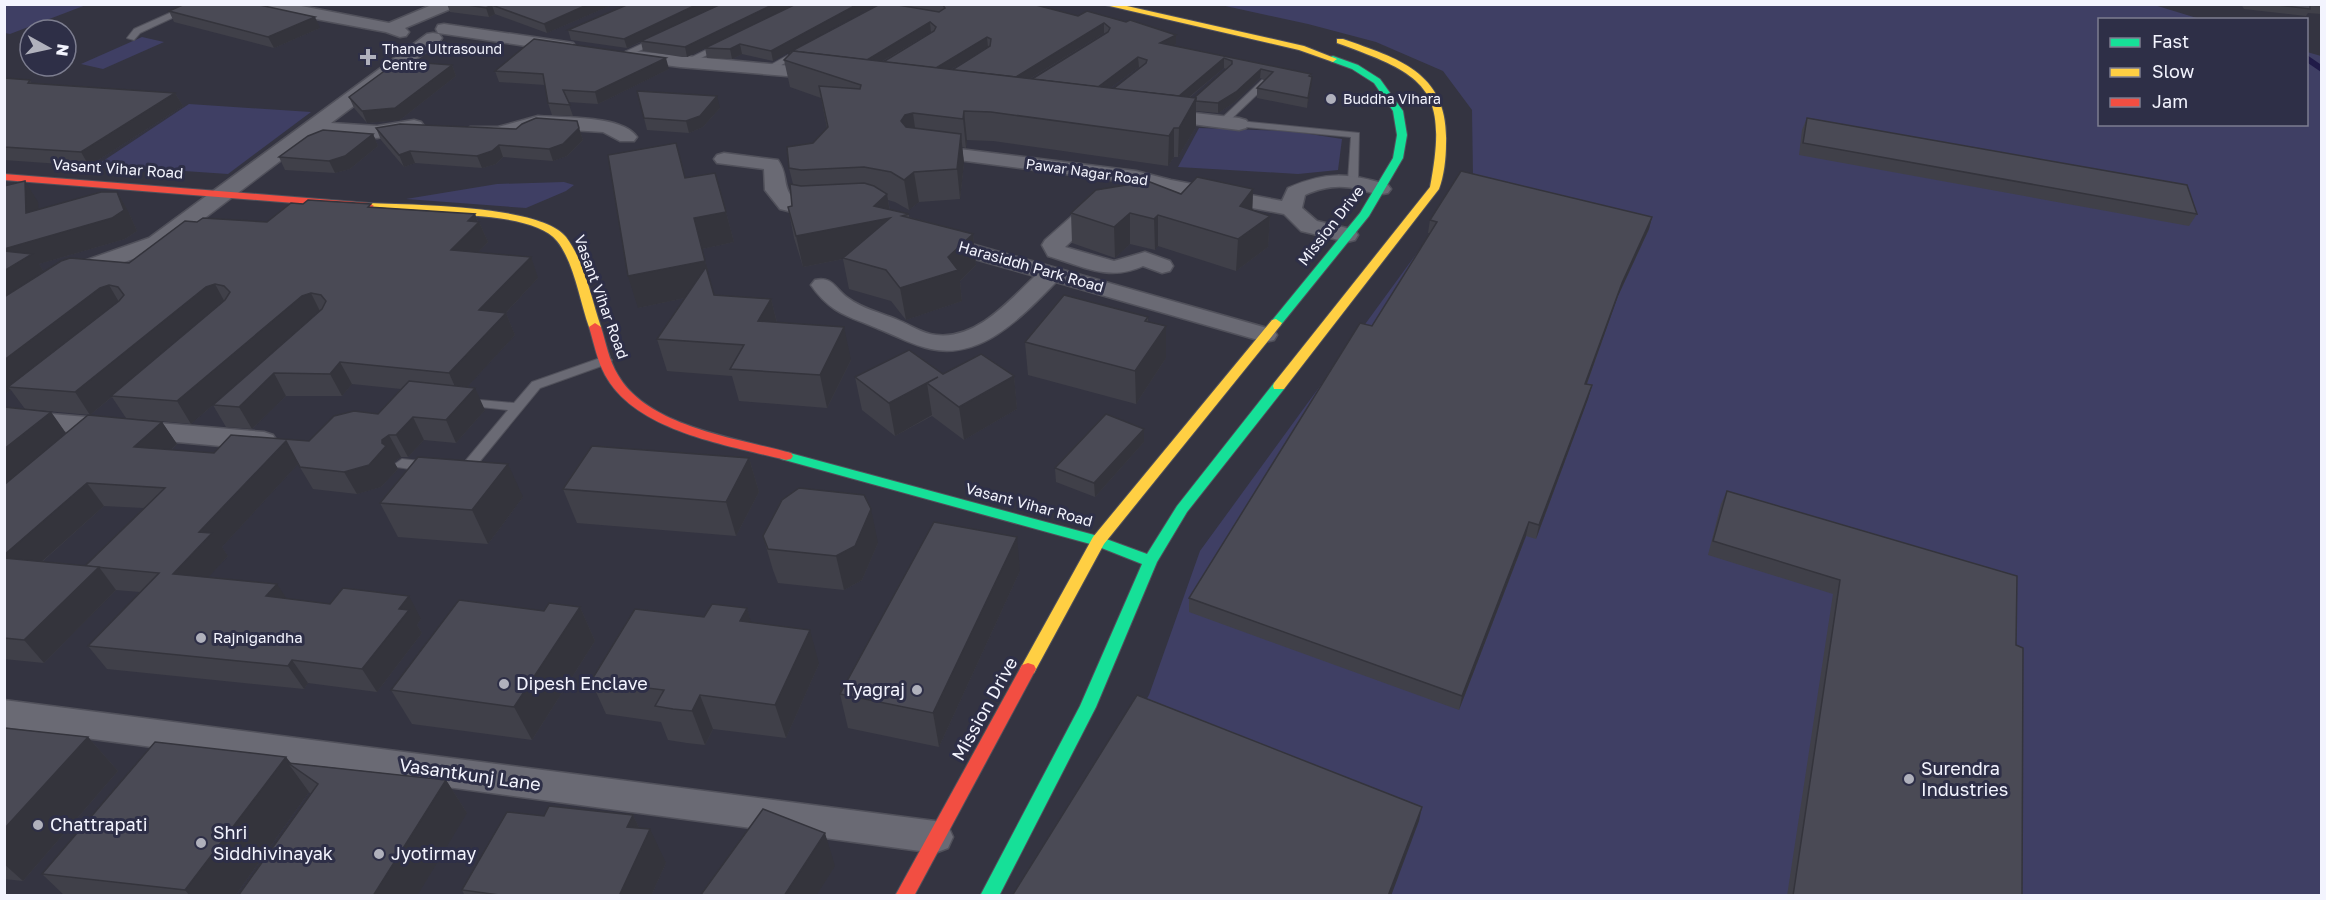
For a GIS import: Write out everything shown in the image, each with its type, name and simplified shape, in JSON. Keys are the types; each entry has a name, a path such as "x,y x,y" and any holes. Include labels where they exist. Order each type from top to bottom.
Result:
{"street":[{"path":"262,4 294,6 416,29 682,64 769,68 839,76"},
{"path":"49,286 66,275 157,243 311,127 416,29 449,4"},
{"name":"Mission Drive","path":"904,896 934,837 1098,541 1379,198 1398,158 1402,135 1398,111 1377,81 1355,67 1301,48 1105,4"},
{"path":"543,44 574,31"},
{"path":"989,896 1088,707 1150,561 1182,509 1411,211 1435,187 1443,160 1444,124 1435,92 1417,76 1393,62 1360,47 1331,38"},
{"path":"1140,113 1179,113 1231,123"},
{"path":"456,129 498,133 538,122 607,127 627,136"},
{"path":"311,127 378,132 413,126 434,128"},
{"name":"Pawar Nagar Road","path":"917,150 1136,177 1169,186 1291,209 1309,226 1347,235"},
{"path":"724,159 771,164 774,170 775,190 787,206 807,208 849,206"},
{"name":"Vasant Vihar Road","path":"4,177 519,218 545,225 561,234 612,377 638,406 680,427 1098,541"},
{"path":"1291,209 1295,192 1319,181 1353,180 1379,198"},
{"path":"1125,206 1089,213 1053,245 1056,252 1113,268 1124,267 1137,260 1170,258 1133,296"},
{"name":"Harasiddh Park Road","path":"926,234 936,240 1265,335"},
{"path":"823,285 832,299 852,312 883,322 914,337 940,344 964,341 997,325 1052,273"},
{"path":"73,448 124,404"},
{"path":"198,435 225,411"},
{"path":"11,415 99,426 287,443"},
{"path":"1098,541 1150,561"},
{"name":"Vasantkunj Lane","path":"4,713 934,837"}],"lane":[{"path":"131,39 137,31 198,4"},
{"path":"622,55 663,37"},
{"path":"682,64 735,39"},
{"path":"769,68 809,47"},
{"path":"1231,123 1266,82"},
{"path":"1231,123 1356,135 1353,180"},
{"path":"402,464 454,472 536,385 606,360"},
{"path":"450,400 518,406"}],"shaded area":[{"path":"5,4 86,4 52,18 18,18 18,31 5,33"},
{"path":"2151,4 2197,18 2098,18 2098,126 2308,126 2308,52 2321,56 2321,895 1033,896 1149,695 1200,551 1473,176 1472,110 1443,71 1376,42 1221,5"},
{"path":"142,37 164,42 103,69 81,64"},
{"path":"189,104 311,112 228,174 97,165"},
{"path":"1199,128 1290,131 1342,139 1338,170 1298,174 1178,167"},
{"path":"564,182 574,185 566,191 526,208 406,199 497,184"}],"building":[{"path":"185,4 255,4 315,17 268,37 169,11"},
{"path":"462,4 589,4 544,24 492,5 486,8"},
{"path":"629,4 698,4 624,39 568,30"},
{"path":"721,4 774,4 685,47 641,41"},
{"path":"796,4 858,4 771,51 740,44 730,49 705,48"},
{"path":"880,4 939,12 945,8 939,4 1032,4 1078,16 1087,11 1126,22 1130,20 1176,35 1160,43 1311,74 1308,98 1257,88 1273,72 1261,69 1236,92 1218,103 1196,101 1194,98 1232,64 1232,61 1224,58 1179,96 1113,89 1146,63 1147,60 1138,57 1098,87 1032,79 1108,32 1110,28 1104,23 1016,77 952,70 990,46 991,39 987,37 936,68 883,62 934,31 936,27 930,22 867,60 793,51 791,54 788,53"},
{"path":"2271,4 2322,4 2322,6 2310,5 2310,9"},
{"path":"534,39 666,58 595,92 563,90 570,105 548,103 543,74 495,71"},
{"path":"793,51 1196,98 1179,128 1174,128 1169,136 991,112 964,111 963,119 913,113 905,115 901,121 906,127 961,134 957,169 914,172 904,180 891,172 864,167 801,170 789,168 787,147 813,143 828,127 819,86 860,89 861,85 784,60"},
{"path":"398,61 452,65 395,108 362,111 349,97"},
{"path":"4,78 30,80 28,83 175,93 81,152 4,147"},
{"path":"637,91 717,96 700,116 686,121 644,118"},
{"path":"536,118 577,121 579,128 563,144 549,149 499,145 492,151 477,156 410,151 399,155 376,128 400,124 516,129"},
{"path":"1807,118 2187,185 2197,214 1803,143"},
{"path":"323,130 373,134 345,156 329,161 279,157 308,136"},
{"path":"676,143 685,178 715,173 726,212 694,218 705,261 628,276 608,155"},
{"path":"1461,171 1652,217 1622,283 1585,384 1592,385 1539,525 1529,522 1462,696 1189,598 1360,323 1372,326 1437,222 1430,220"},
{"path":"1137,177 1181,194 1197,177 1253,189 1240,206 1270,216 1238,239 1158,215 1154,219 1130,213 1114,227 1071,213 1096,190 1126,185"},
{"path":"25,181 26,213 101,192 117,192 124,210 112,218 4,249 4,186"},
{"path":"864,183 887,194 874,206 909,214 902,216 973,234 948,257 958,270 900,288 886,270 843,258 890,218 796,236 788,207 792,206 790,184 801,186"},
{"path":"308,200 371,204 368,207 475,214 468,221 479,222 451,250 531,257 479,310 506,313 449,373 340,362 330,374 274,373 239,407 213,405 322,309 326,301 321,295 311,293 302,296 177,401 111,396 225,300 230,292 224,286 215,284 206,287 75,392 8,387 124,295 118,287 109,285 100,288 4,360 4,297 61,261 70,258 129,263 185,221 197,222 203,218 267,222 291,203 303,204"},
{"path":"4,251 32,254 4,271"},
{"path":"706,267 714,295 771,299 758,321 844,327 820,375 730,369 744,345 657,339"},
{"path":"1064,295 1148,317 1145,321 1166,326 1135,371 1025,342"},
{"path":"909,350 943,374 981,354 1014,376 959,407 927,383 938,377 889,403 855,377"},
{"path":"409,381 475,388 446,420 413,417 396,435 389,435 382,440 386,446 369,465 344,472 300,467 286,441 199,532 212,533 173,574 277,584 266,596 330,604 343,588 409,596 399,609 409,610 362,669 292,660 288,666 88,646 159,573 85,566 165,488 87,483 4,555 4,485 88,415 162,422 134,447 214,453 231,435 309,441 334,416 354,411 378,414"},
{"path":"4,407 51,412 4,449"},
{"path":"1106,414 1144,429 1094,483 1055,468"},
{"path":"592,446 749,458 726,502 563,489"},
{"path":"418,457 508,464 472,510 380,503"},
{"path":"799,488 864,495 871,509 855,546 836,556 768,549 763,536 782,500"},
{"name":"Surendra Industries","path":"1727,491 2017,576 2016,645 2023,648 2022,896 1793,896 1840,580 1713,541"},
{"path":"934,522 1017,537 933,713 840,694"},
{"path":"4,558 99,567 24,640 4,638"},
{"path":"459,600 544,611 549,603 580,607 514,707 391,690"},
{"path":"712,604 747,608 740,621 810,630 775,705 700,695 692,711 673,709 655,706 664,690 591,681 635,609 704,617"},
{"path":"1137,695 1422,807 1388,896 1012,896"},
{"path":"4,728 88,737 4,829"},
{"path":"155,742 286,757 185,890 42,874"},
{"path":"288,763 446,780 373,896 238,896 318,784"},
{"path":"549,806 633,815 627,827 650,829 619,896 507,896 462,890 507,812 544,816"},
{"path":"763,809 825,833 784,896 700,896"}],"waterway":[{"path":"2308,59 2322,69"}],"traffic: fast":[{"path":"1276,323 1365,214 1398,158 1402,135 1398,111 1377,81 1355,67 1333,59"},
{"path":"989,896 1088,707 1150,561 1182,509 1279,386"},
{"path":"786,456 1098,541 1150,561"}],"traffic: slow":[{"path":"1105,4 1301,48 1333,59"},
{"path":"1279,386 1435,187 1441,154 1442,127 1438,106 1429,88 1415,75 1395,63 1340,41"},
{"path":"369,206 500,216 547,228 560,237 571,256 595,327"},
{"path":"1028,669 1098,541 1276,323"}],"traffic: jam":[{"path":"4,177 369,206"},
{"path":"595,327 611,375 624,393 642,407 664,419 715,438 786,456"},
{"path":"904,896 1028,669"}],"place":[{"name":"Thane Ultrasound Centre","path":"368,57"},
{"name":"Buddha Vihara","path":"1331,99"},
{"name":"Rajnigandha","path":"201,638"},
{"name":"Dipesh Enclave","path":"504,684"},
{"name":"Tyagraj","path":"917,690"},
{"name":"Surendra Industries","path":"1909,779"},
{"name":"Chattrapati","path":"38,825"},
{"name":"Shri Siddhivinayak","path":"201,843"},
{"name":"Jyotirmay","path":"379,854"}]}
